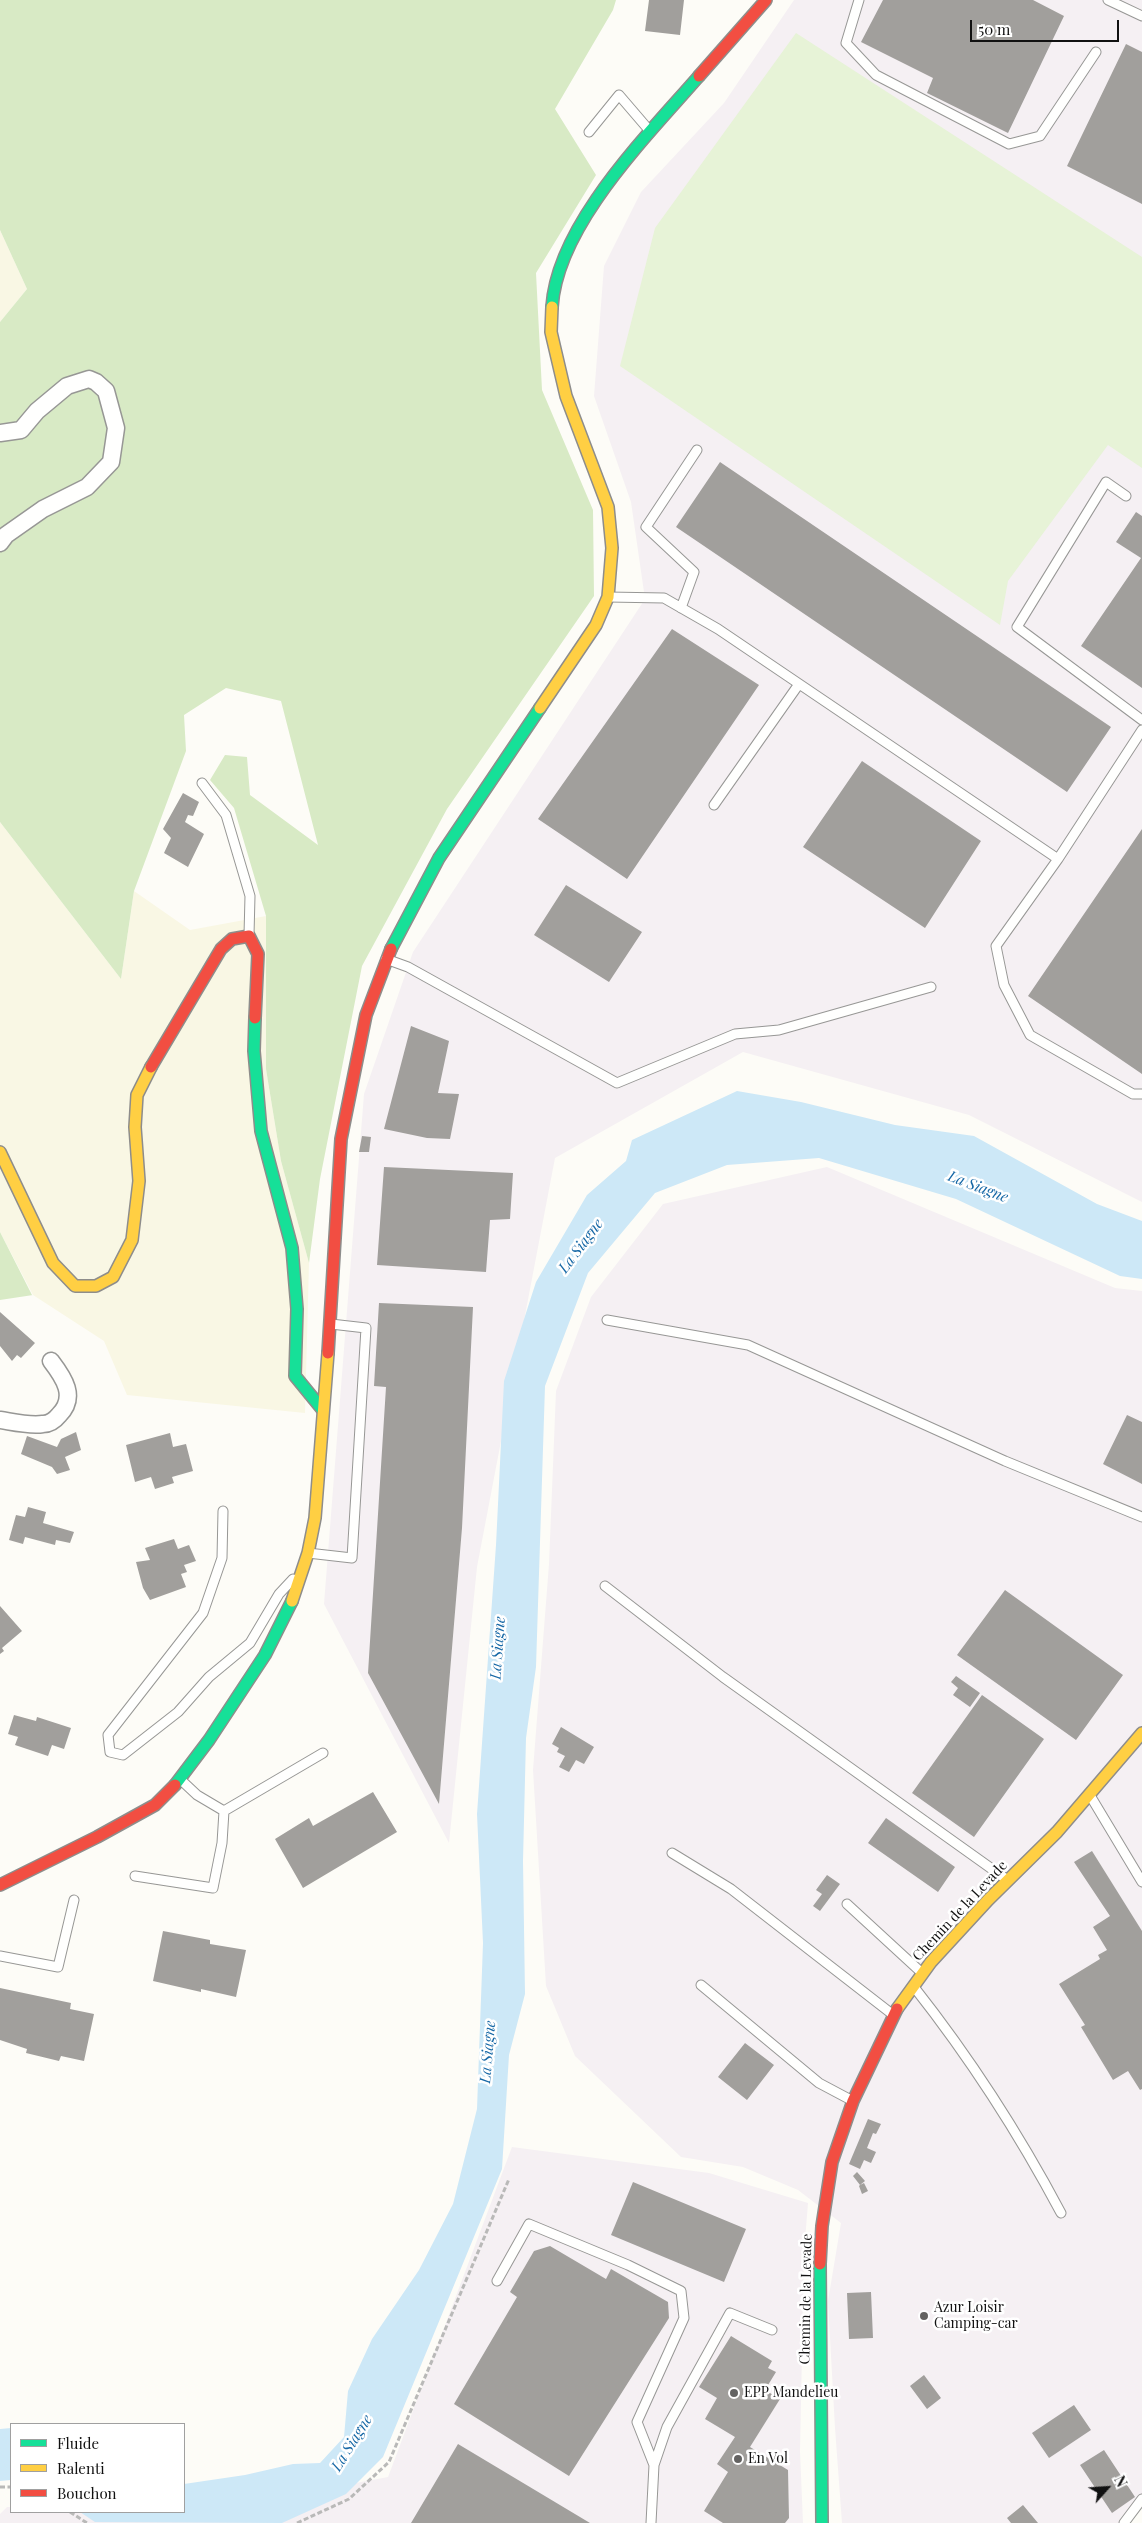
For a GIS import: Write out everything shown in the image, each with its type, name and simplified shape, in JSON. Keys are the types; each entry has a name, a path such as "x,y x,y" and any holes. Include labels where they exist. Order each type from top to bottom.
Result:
{"main road":[{"path":"0,1885 97,1837 155,1805 180,1779 265,1655 295,1595 308,1553 315,1518 330,1324 341,1139 366,1015 386,959 439,858 596,625 608,597 612,548 608,507 566,396 551,332 553,294 563,262 591,206 619,168 766,0"},
{"path":"0,1152 53,1263 74,1286 96,1286 113,1277 132,1240 139,1181 134,1127 137,1096 161,1047 221,949 232,939 248,936 258,954 254,1051 261,1131 292,1248 297,1309 295,1376 322,1409"},
{"name":"Chemin de la Levade","path":"822,2523 819,2287 822,2226 832,2162 853,2101 893,2015 923,1973 1008,1880 1057,1832 1142,1733"}],"street":[{"path":"0,433 21,430 37,411 67,386 89,379 96,382 106,391 116,428 111,462 87,487 43,509 6,535 0,543"},
{"path":"0,1420 43,1424 55,1420 64,1410 69,1395 65,1380 52,1361"}],"lane":[{"path":"859,0 846,43 876,75 1009,144 1040,136 1096,52"},
{"path":"1108,0 1142,16"},
{"path":"589,132 619,95 651,132"},
{"path":"682,608 694,572 646,527 697,450"},
{"path":"1126,496 1106,482 1017,627 1142,720"},
{"path":"608,597 664,598 718,629 1058,860"},
{"path":"714,805 800,684"},
{"path":"1142,730 1058,860 996,946 1004,985 1030,1035 1133,1094 1142,1094"},
{"path":"202,783 226,815 245,878 250,896 248,936"},
{"path":"386,959 408,967 617,1083 735,1034 779,1030 931,987"},
{"path":"607,1320 748,1344 1005,1461 1142,1518"},
{"path":"308,1553 352,1558 366,1328 330,1324"},
{"path":"223,1511 222,1558 203,1613 108,1735 110,1752 123,1755 178,1712 208,1677 250,1643 279,1594 302,1569"},
{"path":"605,1586 723,1677 1008,1880"},
{"path":"224,1811 323,1753"},
{"path":"180,1779 197,1795 224,1811"},
{"path":"1089,1795 1142,1882"},
{"path":"135,1876 213,1888 222,1843 224,1811"},
{"path":"672,1853 731,1890 893,2015"},
{"path":"0,1956 58,1967 74,1900"},
{"path":"847,1904 923,1973"},
{"path":"701,1985 819,2083 853,2101"},
{"path":"914,1986 940,2020 1028,2152 1061,2213"},
{"path":"496,2281 529,2224 628,2265 680,2291 684,2318 637,2422 654,2465"},
{"path":"651,2523 654,2465 667,2427 730,2313 772,2330"},
{"path":"1124,2523 1142,2499"}],"path":[{"path":"297,2523 349,2499 389,2462 509,2180"},
{"path":"72,2513 87,2523"}],"shaded area":[{"path":"794,0 1142,0 1142,1202 969,1115 743,1052 555,1158 477,1567 449,1843 324,1604 364,1094 413,952 645,599 631,502 594,396 604,266 641,192 724,103"},
{"path":"0,230 27,289 0,322"},
{"path":"0,822 121,979 134,891 190,930 266,916 266,1069 281,1161 309,1263 305,1413 127,1395 104,1341 33,1295 0,1232"},
{"path":"827,1167 1115,1288 1142,1291 1142,2502 1128,2523 842,2523 828,2301 841,2223 798,2190 743,2167 681,2157 575,2056 546,1986 533,1770 549,1564 556,1391 591,1297 663,1204"},
{"path":"512,2147 709,2173 808,2203 804,2253 800,2451 803,2523 0,2523 0,2514 7,2507 10,2507 10,2513 194,2513 388,2477"}],"green space":[{"path":"0,0 616,0 613,10 555,109 596,175 536,273 542,390 593,510 594,596 447,809 362,966 320,1179 309,1263 281,1161 266,1069 266,916 234,808 210,780 225,755 247,757 250,795 318,845 281,701 226,688 184,715 186,751 134,891 121,979 0,822 0,322 27,289 0,230"},
{"path":"796,33 1142,257 1142,468 1108,445 1008,581 1000,625 620,366 655,228"},
{"path":"0,1232 32,1295 33,1295 0,1300"}],"water":[{"name":"La Siagne","path":"737,1091 801,1102 895,1125 974,1136 1097,1204 1142,1221 1142,1279 1120,1276 956,1199 819,1158 727,1165 655,1193 588,1273 545,1386 536,1667 526,1738 523,1861 525,1994 509,2055 502,2169 383,2457 346,2494 282,2523 95,2522 82,2513 185,2513 185,2484 245,2475 293,2464 320,2463 344,2437 348,2391 372,2339 419,2270 453,2204 477,2109 483,1943 477,1814 496,1545 504,1381 536,1282 587,1195 626,1161 632,1140"},
{"path":"10,2428 10,2480 0,2481 0,2429"}],"building":[{"path":"649,0 684,0 680,35 645,31"},
{"path":"883,0 1033,0 1064,16 1008,133 927,93 933,78 861,42"},
{"path":"1126,44 1142,52 1142,204 1067,166"},
{"path":"720,462 1111,727 1067,792 676,527"},
{"path":"1136,512 1142,516 1142,688 1081,646 1141,558 1116,542"},
{"path":"672,629 759,685 627,879 538,819"},
{"path":"862,761 981,841 925,928 803,847"},
{"path":"183,793 199,802 193,816 188,815 185,822 204,834 188,867 164,853 171,838 163,829"},
{"path":"1142,829 1142,1074 1028,996"},
{"path":"566,885 642,932 609,982 534,935"},
{"path":"411,1026 449,1041 438,1093 459,1094 450,1139 427,1138 384,1129"},
{"path":"362,1136 371,1137 369,1152 359,1152"},
{"path":"384,1167 513,1173 510,1219 490,1220 486,1272 377,1265"},
{"path":"379,1303 473,1307 462,1528 439,1804 368,1673 386,1387 374,1386"},
{"path":"0,1312 35,1343 21,1358 17,1355 12,1361 0,1346"},
{"path":"1127,1415 1142,1422 1142,1484 1103,1464"},
{"path":"76,1432 81,1450 65,1457 70,1470 57,1474 52,1467 21,1454 27,1436 57,1447 61,1439"},
{"path":"170,1433 173,1447 186,1444 193,1471 172,1477 174,1483 155,1489 151,1477 135,1482 126,1445"},
{"path":"28,1507 46,1512 43,1523 74,1532 70,1543 56,1540 55,1545 25,1537 23,1544 9,1540 16,1515 25,1517"},
{"path":"174,1539 178,1549 189,1545 196,1561 184,1565 187,1572 181,1574 186,1587 150,1600 143,1588 136,1562 150,1560 145,1548"},
{"path":"1005,1590 1123,1675 1076,1740 957,1655"},
{"path":"0,1606 22,1631 2,1648 4,1651 0,1654"},
{"path":"956,1676 980,1693 970,1707 953,1695 958,1688 951,1682"},
{"path":"982,1695 1044,1739 974,1837 912,1793"},
{"path":"14,1715 36,1721 37,1717 71,1728 64,1749 52,1745 48,1756 15,1745 18,1737 8,1734"},
{"path":"561,1727 594,1747 584,1764 576,1760 569,1772 559,1767 565,1756 557,1752 559,1748 552,1744"},
{"path":"373,1792 397,1832 303,1888 275,1839 309,1818 313,1826"},
{"path":"886,1818 955,1867 938,1892 868,1843"},
{"path":"1092,1851 1142,1931 1142,2089 1140,2090 1128,2071 1113,2080 1081,2027 1085,2025 1059,1984 1100,1959 1098,1955 1107,1950 1093,1927 1110,1916 1074,1862"},
{"path":"827,1875 840,1884 820,1911 813,1906 822,1894 816,1890"},
{"path":"163,1931 210,1940 210,1944 246,1950 236,1997 201,1989 201,1992 153,1981"},
{"path":"0,1988 71,2003 70,2009 94,2014 84,2061 61,2056 59,2061 26,2053 27,2049 0,2040"},
{"path":"745,2043 774,2065 747,2100 718,2077"},
{"path":"868,2119 881,2124 876,2134 873,2133 867,2148 876,2152 871,2163 864,2160 860,2169 849,2164"},
{"path":"857,2172 865,2181 860,2185 853,2176"},
{"path":"633,2182 746,2229 724,2282 611,2235"},
{"path":"864,2183 868,2191 862,2194 859,2186"},
{"path":"550,2246 606,2279 611,2269 668,2302 669,2318 569,2476 454,2404 517,2297 510,2292 534,2251"},
{"path":"871,2292 873,2338 849,2339 847,2293"},
{"path":"731,2336 772,2361 768,2368 776,2372 765,2390 780,2399 750,2447 788,2470 789,2518 785,2523 723,2523 704,2511 728,2472 717,2464 735,2437 705,2419 717,2398 699,2387"},
{"path":"924,2375 941,2398 927,2409 910,2386"},
{"path":"1074,2405 1091,2430 1049,2458 1032,2433"},
{"path":"458,2444 590,2523 411,2523"},
{"path":"1104,2450 1135,2497 1112,2513 1080,2465"},
{"path":"1023,2505 1038,2523 1011,2523 1007,2518"}],"traffic: fast":[{"path":"552,307 558,276 570,245 587,214 631,154 699,76"},
{"path":"391,949 439,858 540,708"},
{"path":"255,1018 254,1051 261,1131 292,1248 297,1309 295,1376 322,1409"},
{"path":"175,1785 209,1740 265,1655 292,1601"},
{"path":"820,2264 822,2523"}],"traffic: slow":[{"path":"540,708 596,625 608,597 612,548 608,507 566,396 551,332 552,307"},
{"path":"0,1152 53,1263 75,1286 96,1286 113,1277 132,1240 139,1181 135,1127 137,1095 151,1067"},
{"path":"292,1601 308,1553 315,1518 328,1353"},
{"path":"897,2009 931,1962 988,1900 1057,1832 1142,1733"}],"traffic: jam":[{"path":"699,76 766,0"},
{"path":"151,1067 221,949 232,939 249,936 258,954 255,1018"},
{"path":"328,1353 341,1139 366,1015 391,949"},
{"path":"0,1885 97,1837 155,1805 175,1785"},
{"path":"820,2264 822,2226 832,2162 853,2101 897,2009"}],"place":[{"name":"Azur Loisir Camping-car","path":"924,2316"},
{"name":"EPP Mandelieu","path":"734,2393"},
{"name":"En Vol","path":"738,2459"}]}
